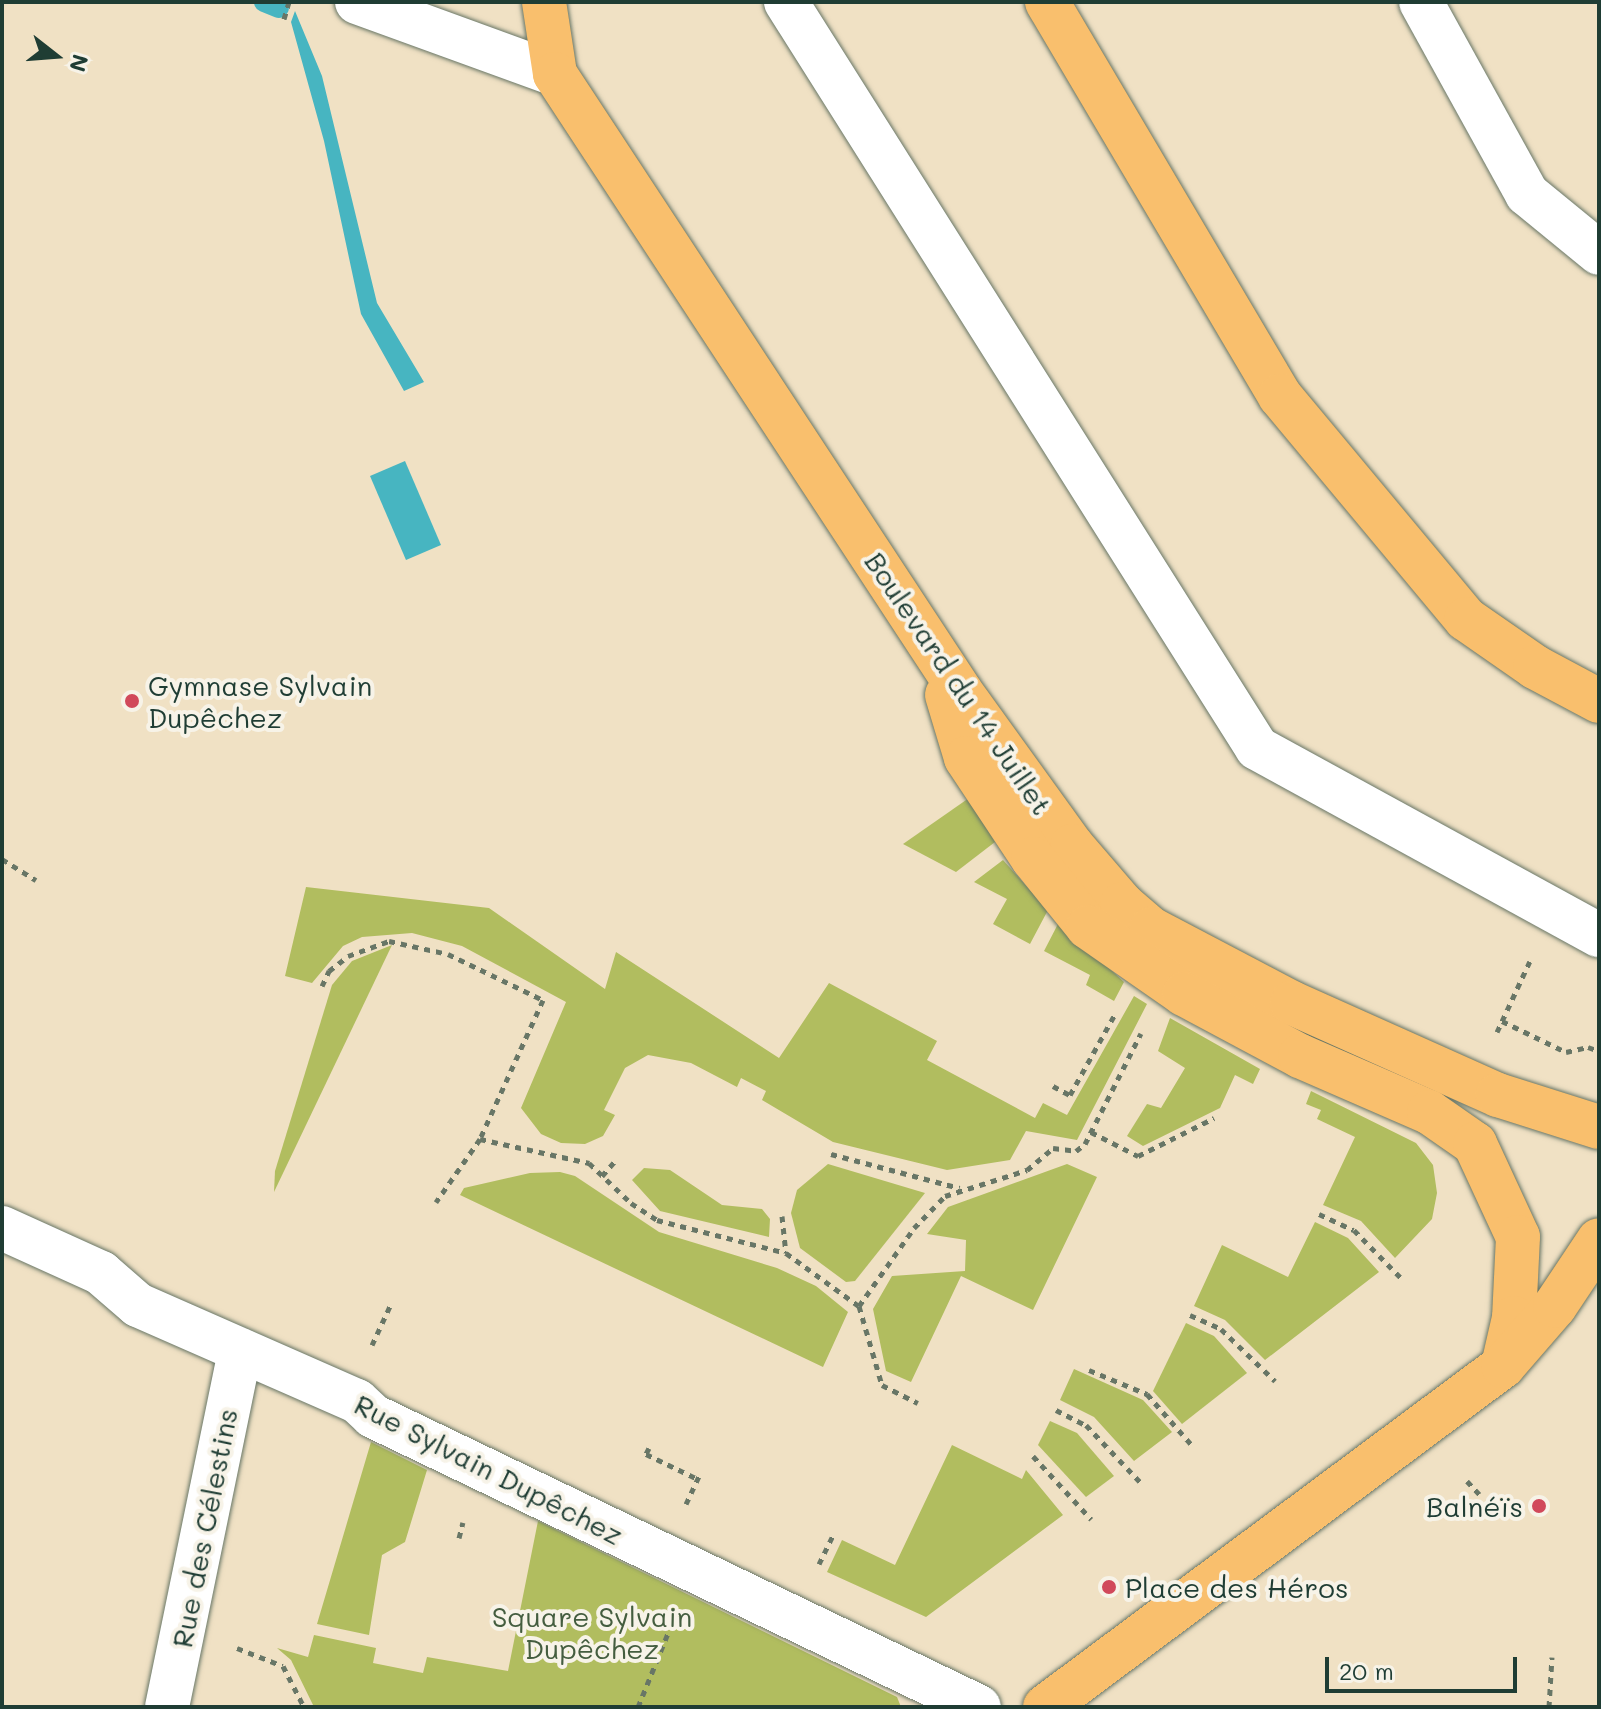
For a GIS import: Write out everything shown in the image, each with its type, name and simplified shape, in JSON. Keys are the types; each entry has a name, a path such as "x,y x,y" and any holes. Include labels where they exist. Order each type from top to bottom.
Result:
{"main road":[{"name":"Boulevard du 14 Juillet","path":"544,2 555,74 932,648 1072,846 1151,929 1292,1003 1473,1084 1599,1127"},
{"path":"1047,2 1280,396 1466,619 1535,667 1599,701"},
{"path":"932,648 966,758 1033,859 1088,927 1167,983 1300,1056 1429,1112 1475,1144 1518,1237 1514,1318 1503,1366"},
{"path":"1045,1707 1503,1366 1555,1306 1599,1240"}],"street":[{"path":"357,2 555,74"},
{"path":"786,2 1257,748 1599,935"},
{"path":"1421,2 1527,194 1599,253"},
{"name":"Rue Sylvain Dupêchez","path":"2,1228 101,1273 138,1305 357,1401 373,1416 979,1707"},
{"name":"Rue des Célestins","path":"167,1707 240,1350"}],"path":[{"path":"284,19 289,4"},
{"path":"2,859 36,880"},
{"path":"1492,1043 1553,910"},
{"path":"322,986 329,971 348,956 389,941 448,954 543,1000 480,1139 436,1202"},
{"path":"859,1306 914,1228 960,1188 1027,1170 1053,1148 1076,1151 1091,1132 1167,983"},
{"path":"1502,1021 1566,1052 1588,1047 1599,1051"},
{"path":"1053,1086 1070,1095 1103,1036"},
{"path":"1091,1132 1138,1156 1214,1118"},
{"path":"480,1139 589,1163 657,1220 786,1253 859,1306 882,1385 918,1403"},
{"path":"831,1154 960,1188"},
{"path":"602,1176 615,1161"},
{"path":"1319,1214 1354,1230 1401,1278"},
{"path":"782,1216 786,1253"},
{"path":"365,1361 390,1306"},
{"path":"1190,1315 1221,1329 1275,1381"},
{"path":"1089,1370 1147,1394 1191,1444"},
{"path":"1056,1410 1086,1425 1140,1482"},
{"path":"649,1448 646,1454 699,1476 681,1514"},
{"path":"1033,1456 1091,1519"},
{"path":"1467,1481 1479,1494"},
{"path":"819,1564 833,1535"},
{"path":"638,1707 696,1573"},
{"path":"182,1635 267,1656 288,1673 304,1707"},
{"path":"1549,1707 1552,1657"}],"green space":[{"path":"969,798 995,842 956,872 903,844"},
{"path":"1003,860 1048,910 1030,944 993,924 1007,899 974,882"},
{"path":"306,887 489,908 605,989 616,952 779,1058 829,983 937,1041 927,1060 1035,1118 1043,1103 1067,1115 1134,996 1147,1004 1077,1140 1026,1131 1010,1160 947,1170 833,1142 762,1100 766,1091 741,1078 737,1087 691,1063 648,1055 625,1068 604,1110 615,1115 603,1136 585,1144 561,1143 541,1134 521,1108 566,1002 462,946 412,933 362,937 343,946 312,983 285,976"},
{"path":"1059,922 1124,982 1114,1001 1086,985 1090,975 1044,951"},
{"path":"392,945 274,1192 275,1171 332,985 352,961"},
{"path":"1170,1018 1260,1069 1253,1084 1235,1075 1220,1108 1143,1146 1127,1136 1147,1104 1161,1108 1185,1068 1158,1051"},
{"path":"1311,1091 1416,1143 1433,1165 1437,1193 1432,1219 1395,1258 1361,1221 1323,1205 1355,1137 1317,1119 1321,1110 1306,1104"},
{"path":"828,1164 925,1193 855,1281 846,1282 800,1248 791,1213 797,1190"},
{"path":"1067,1164 1097,1177 1033,1310 961,1276 911,1382 886,1371 873,1309 892,1276 965,1271 966,1240 927,1234 948,1207"},
{"path":"644,1168 670,1170 722,1205 762,1209 770,1219 769,1237 660,1211 632,1180"},
{"path":"560,1172 575,1176 659,1232 777,1268 816,1286 848,1312 823,1367 460,1195 464,1188 530,1173"},
{"path":"1315,1222 1348,1238 1379,1272 1265,1360 1225,1320 1194,1306 1222,1245 1288,1277"},
{"path":"1186,1323 1214,1336 1247,1373 1182,1424 1153,1391"},
{"path":"1074,1369 1143,1400 1172,1432 1134,1461 1094,1417 1060,1400"},
{"path":"1050,1421 1077,1433 1114,1476 1086,1497 1038,1445"},
{"path":"371,1442 427,1470 405,1542 382,1555 369,1635 317,1624"},
{"path":"952,1445 1022,1479 1026,1470 1063,1515 926,1617 827,1572 842,1540 895,1565"},
{"name":"Square Sylvain Dupêchez","path":"538,1521 897,1697 901,1707 314,1707 291,1660 277,1648 308,1657 314,1635 376,1648 373,1663 423,1673 427,1657 508,1671"}],"water":[{"path":"295,11 322,76 377,303 424,382 404,391 361,314 324,141 291,22"},
{"path":"405,461 441,545 406,560 370,476"}],"waterway":[{"path":"264,2 279,8"}],"place":[{"name":"Gymnase Sylvain Dupêchez","path":"132,701"},
{"name":"Balnéïs","path":"1539,1506"},
{"name":"Place des Héros","path":"1109,1587"}]}
